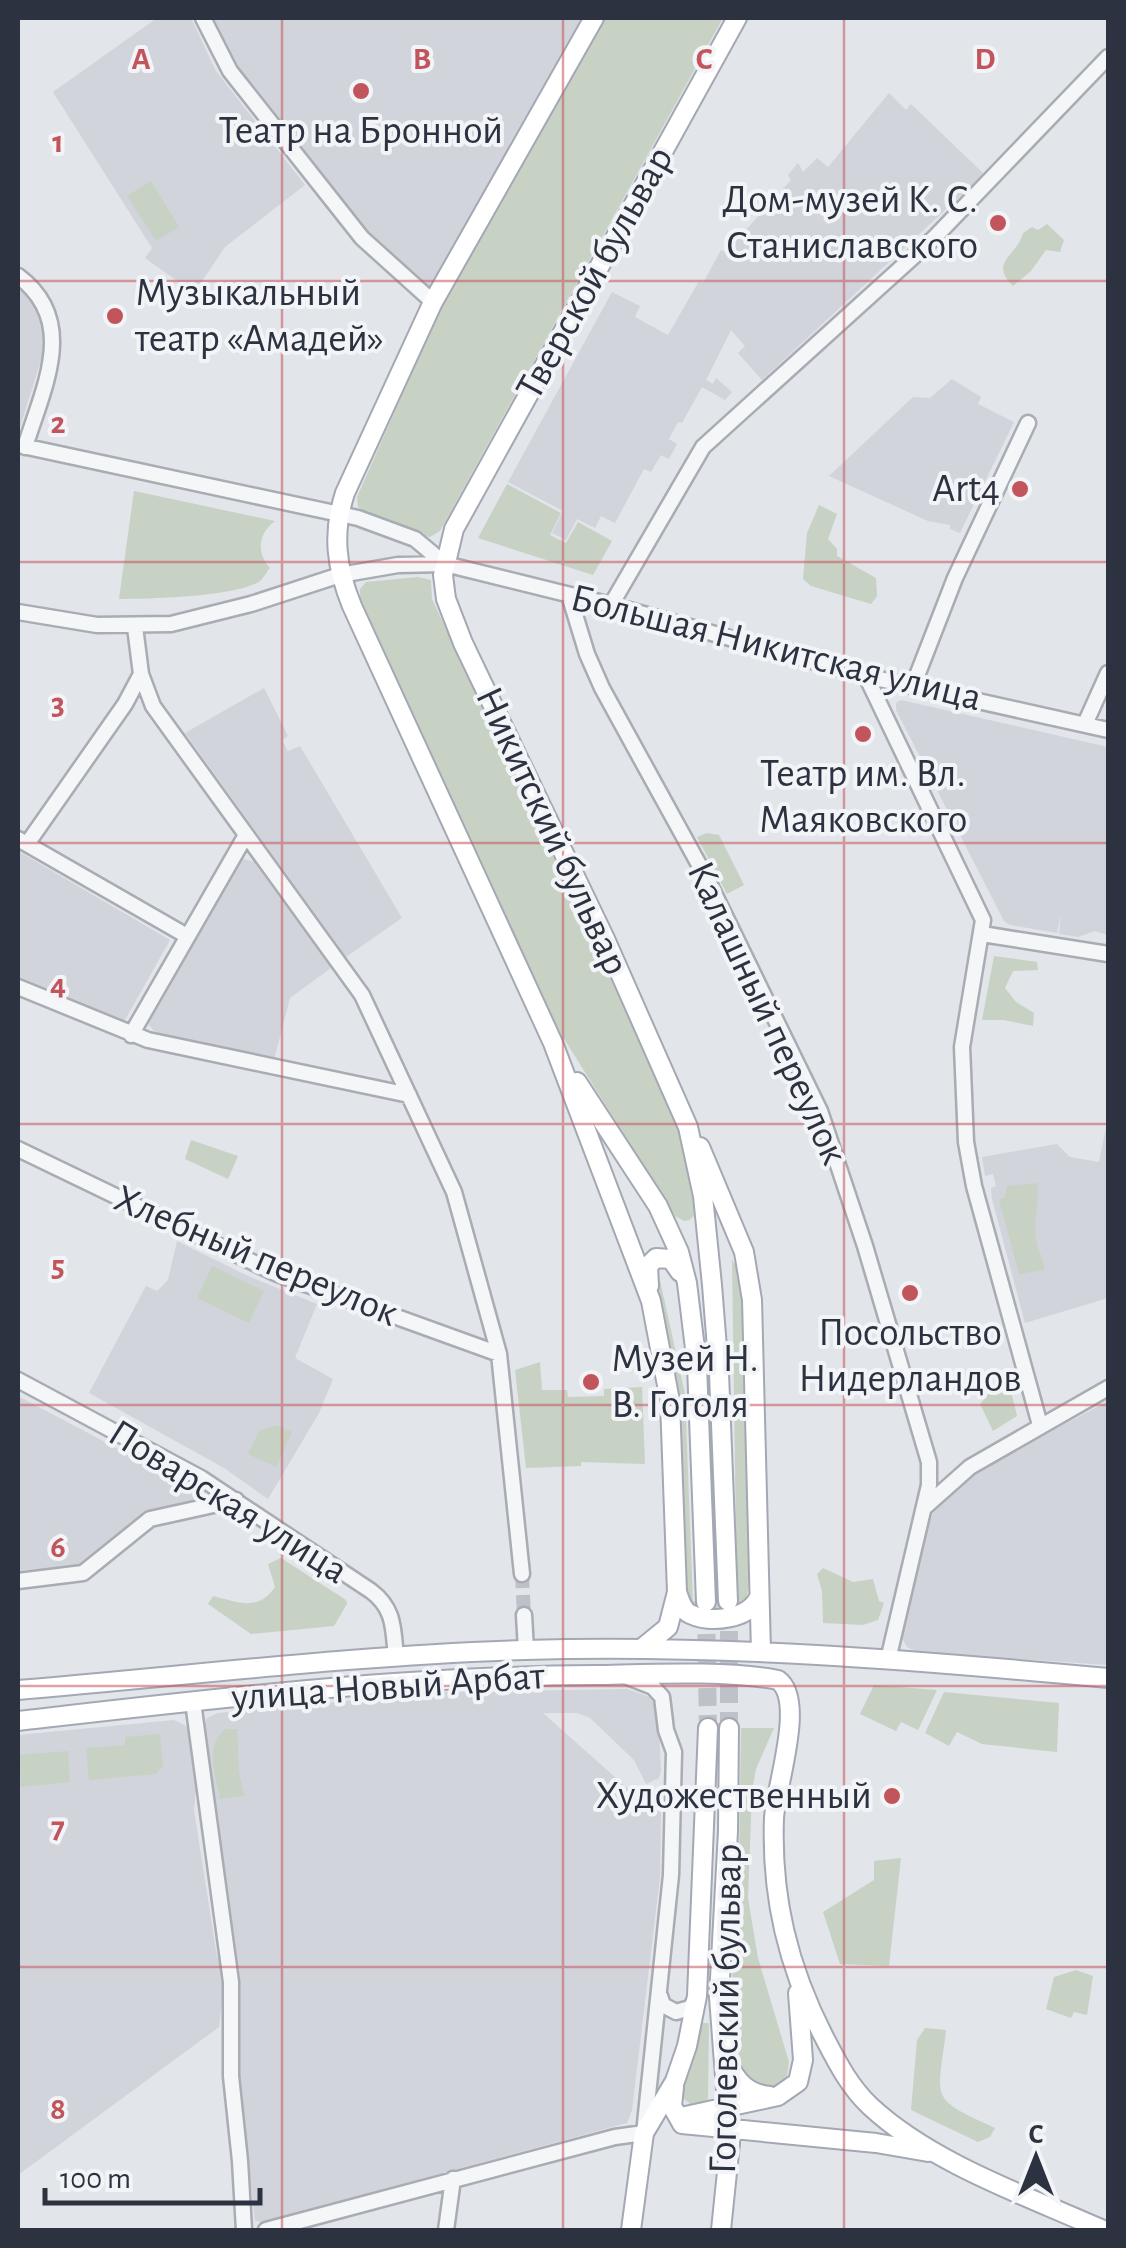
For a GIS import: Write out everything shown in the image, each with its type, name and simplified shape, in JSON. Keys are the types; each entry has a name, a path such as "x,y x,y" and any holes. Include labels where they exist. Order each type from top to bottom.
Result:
{"main road":[{"path":"594,18 432,302 345,492 336,543 340,575 554,1043 651,1302"},
{"name":"Тверской бульвар","path":"454,529 737,18"},
{"name":"Никитский бульвар","path":"454,529 445,564 444,594 688,1127 719,1186 744,1252 754,1326 761,1652"},
{"path":"554,1043 658,1206 679,1252 697,1364 706,1602"},
{"name":"Никитский бульвар","path":"688,1127 703,1196 712,1285 728,1602"},
{"path":"712,1285 714,1255 720,1244 734,1242 744,1252"},
{"path":"641,1649 668,1627 677,1592 670,1401 647,1269 656,1258 671,1258 687,1283"},
{"path":"677,1592 690,1614 723,1618 746,1613 759,1596"},
{"name":"улица Новый Арбат","path":"18,1690 396,1657 526,1650 761,1652 1108,1678"},
{"name":"улица Новый Арбат","path":"18,1721 440,1678 620,1674 782,1682 791,1705 774,1815 774,1868 778,1907 795,1974"},
{"name":"Гоголевский бульвар","path":"631,2230 644,2133 674,2081 688,2046 697,1996 708,1728"},
{"name":"Гоголевский бульвар","path":"720,2230 729,2118 720,2037 729,1728"},
{"path":"674,2081 672,2106 676,2118 688,2126 729,2118 778,2096 798,2082 802,2073 795,1974"},
{"path":"795,1974 854,2090 902,2130 951,2160 1103,2230"},
{"path":"720,2037 728,2063 741,2084 762,2096 778,2096"},
{"path":"644,2133 676,2118"},
{"path":"729,2118 900,2146 951,2160"}],"street":[{"path":"203,18 230,71 362,238 432,302"},
{"path":"611,605 703,446 934,238 1108,57"},
{"path":"18,276 47,307 53,336 46,374 22,446 339,513 405,534 445,564"},
{"path":"913,686 954,578 1028,424"},
{"path":"18,612 135,627 172,624 214,615 340,575 398,565 445,564"},
{"name":"Большая Никитская улица","path":"445,564 611,605 866,676 1108,730"},
{"name":"Калашный переулок","path":"568,595 586,654 602,688 708,881 832,1141 929,1462 924,1508 888,1660"},
{"path":"135,627 141,674 161,719 362,995 465,1222 499,1354 521,1568"},
{"path":"1085,724 1108,673"},
{"path":"141,674 125,704 22,842 186,936"},
{"path":"866,676 976,898 983,920 962,1047 964,1128 974,1186 1040,1425"},
{"path":"130,1035 246,834"},
{"path":"982,934 1108,954"},
{"path":"18,987 130,1035 409,1095"},
{"name":"Хлебный переулок","path":"18,1149 275,1273 499,1354"},
{"name":"Поварская улица","path":"18,1380 236,1500 382,1599 392,1616 396,1657"},
{"path":"924,1508 970,1467 1108,1388"},
{"path":"18,1581 83,1573 150,1519 236,1500"},
{"path":"524,1615 526,1650"},
{"name":"Гоголевский бульвар","path":"620,1674 659,1692 674,1752 660,1990 644,2133"},
{"path":"192,1702 231,1982 230,2038 244,2230"},
{"path":"660,1990 663,2005 676,2012 690,2008 697,1996"},
{"path":"266,2230 615,2137 644,2133"},
{"path":"446,2230 453,2180"}],"shaded area":[{"path":"157,18 191,18 216,71 305,185 225,247 194,293 145,258 152,248 53,92"},
{"path":"208,18 582,18 429,288 374,244 234,69"},
{"path":"889,93 906,110 911,104 984,174 762,380 738,353 745,346 731,330 706,380 713,384 716,378 732,392 725,400 702,387 669,439 677,444 669,459 661,455 651,472 644,469 615,523 601,516 595,528 577,519 566,540 552,533 563,511 508,482 612,292 640,306 635,317 668,335 721,250 726,252 791,180 788,175 798,163 803,172 817,158 828,167"},
{"path":"18,285 39,312 46,344 18,434"},
{"path":"952,379 981,397 978,404 1014,422 960,533 950,529 950,525 928,521 829,476 913,397 930,398"},
{"path":"264,688 288,736 282,740 288,751 300,746 402,918 346,957 185,733"},
{"path":"901,700 1108,747 1108,935 1095,931 1078,937 1059,934 1061,913 1057,933 1004,921 896,710 896,703"},
{"path":"18,851 170,940 125,1020 118,1021 18,978"},
{"path":"244,859 254,862 331,968 290,998 274,1060 157,1034 148,1024"},
{"path":"1106,1127 1108,1298 1025,1323 992,1199 991,1188 996,1186 993,1174 985,1176 982,1157 1057,1144 1070,1157 1099,1162"},
{"path":"177,1241 317,1304 295,1358 333,1379 319,1413 268,1499 224,1468 89,1393 146,1286 157,1291 168,1280"},
{"path":"18,1396 177,1480 203,1499 200,1503 149,1513 82,1565 18,1571"},
{"path":"1108,1401 1108,1665 918,1652 907,1647 902,1638 922,1545 936,1504 968,1476"},
{"path":"627,1689 650,1697 658,1712 661,1770 659,1778 646,1784 634,1760 590,1718 577,1713 543,1713 635,1795 656,1805 661,1813 660,1877 632,2110 627,2123 263,2222 255,2221 237,2071 238,1995 203,1728 207,1718 218,1713 443,1692"},
{"path":"174,1720 190,1728 197,1780 194,1810 221,1963 219,2027 18,2175 18,1735"}],"green space":[{"path":"602,18 723,18 440,531 424,536 367,514 358,507 357,497 434,322"},
{"path":"151,181 179,227 156,241 127,196"},
{"path":"1047,224 1064,240 1060,252 1046,250 1031,271 1013,286 1003,271 1004,264 1023,233"},
{"path":"507,484 561,513 550,535 566,543 578,522 612,541 593,575 478,538"},
{"path":"134,491 275,521 261,543 262,556 270,568 260,581 232,591 119,599"},
{"path":"819,505 837,514 828,539 837,549 837,556 876,578 877,596 871,604 811,586 803,579 807,533"},
{"path":"418,577 431,580 432,599 643,1048 684,1145 697,1212 690,1220 675,1216 558,1029 360,598 360,589 366,582"},
{"path":"707,833 719,835 744,885 727,894 697,837"},
{"path":"994,956 1037,962 1038,970 1013,971 1005,988 1016,1002 1034,1013 1033,1026 982,1020"},
{"path":"191,1140 238,1156 228,1179 185,1159"},
{"path":"1037,1183 1035,1232 1044,1270 1019,1274 999,1200 1004,1198 1007,1186"},
{"path":"732,1260 737,1267 745,1312 749,1586 745,1604 737,1610 700,1611 685,1598 677,1401 667,1333 652,1272 658,1271 685,1394 693,1601 737,1601"},
{"path":"212,1266 264,1291 249,1323 197,1298"},
{"path":"540,1362 542,1390 567,1390 568,1397 604,1396 604,1389 642,1387 645,1464 581,1462 581,1466 526,1468 515,1370"},
{"path":"1010,1387 1017,1416 993,1431 980,1404 991,1391"},
{"path":"276,1425 292,1432 276,1467 248,1454 259,1431"},
{"path":"281,1558 346,1600 334,1626 251,1634 208,1604 213,1596 247,1603 262,1600 275,1587 268,1564"},
{"path":"823,1568 853,1582 873,1579 879,1601 884,1603 878,1620 863,1625 823,1623 817,1574"},
{"path":"874,1685 937,1690 918,1730 901,1722 896,1731 860,1714"},
{"path":"944,1692 1059,1703 1057,1752 982,1744 957,1732 949,1746 925,1733"},
{"path":"741,1728 774,1728 756,1769 752,1790 748,1898 758,1958 789,2062 787,2076 775,2088 755,2087 735,2064 730,2021 739,1862"},
{"path":"225,1729 237,1729 244,1796 220,1799 213,1753"},
{"path":"160,1734 163,1766 156,1774 89,1780 86,1748 125,1745 125,1737"},
{"path":"68,1751 70,1782 21,1787 19,1755"},
{"path":"901,1858 889,1966 840,1964 823,1912 874,1880 874,1861"},
{"path":"1076,1970 1093,1976 1087,2015 1074,2012 1071,2018 1046,2009 1054,1977"},
{"path":"702,2023 709,2023 708,2099 702,2105 690,2104 683,2098"},
{"path":"925,2028 946,2030 942,2094 958,2110 995,2128 990,2137 978,2142 911,2110 917,2040"}],"tunnel":[{"path":"522,1574 524,1615"},
{"path":"729,1604 729,1728"},
{"path":"706,1607 708,1728"}],"place":[{"name":"Театр на Бронной","path":"361,91"},
{"name":"Дом-музей К. С. Станиславского","path":"998,223"},
{"name":"Музыкальный театр «Амадей»","path":"115,316"},
{"name":"Art4","path":"1020,489"},
{"name":"Театр им. Вл. Маяковского","path":"863,734"},
{"name":"Посольство Нидерландов","path":"910,1293"},
{"name":"Музей Н. В. Гоголя","path":"591,1382"},
{"name":"Художественный","path":"892,1796"}]}
